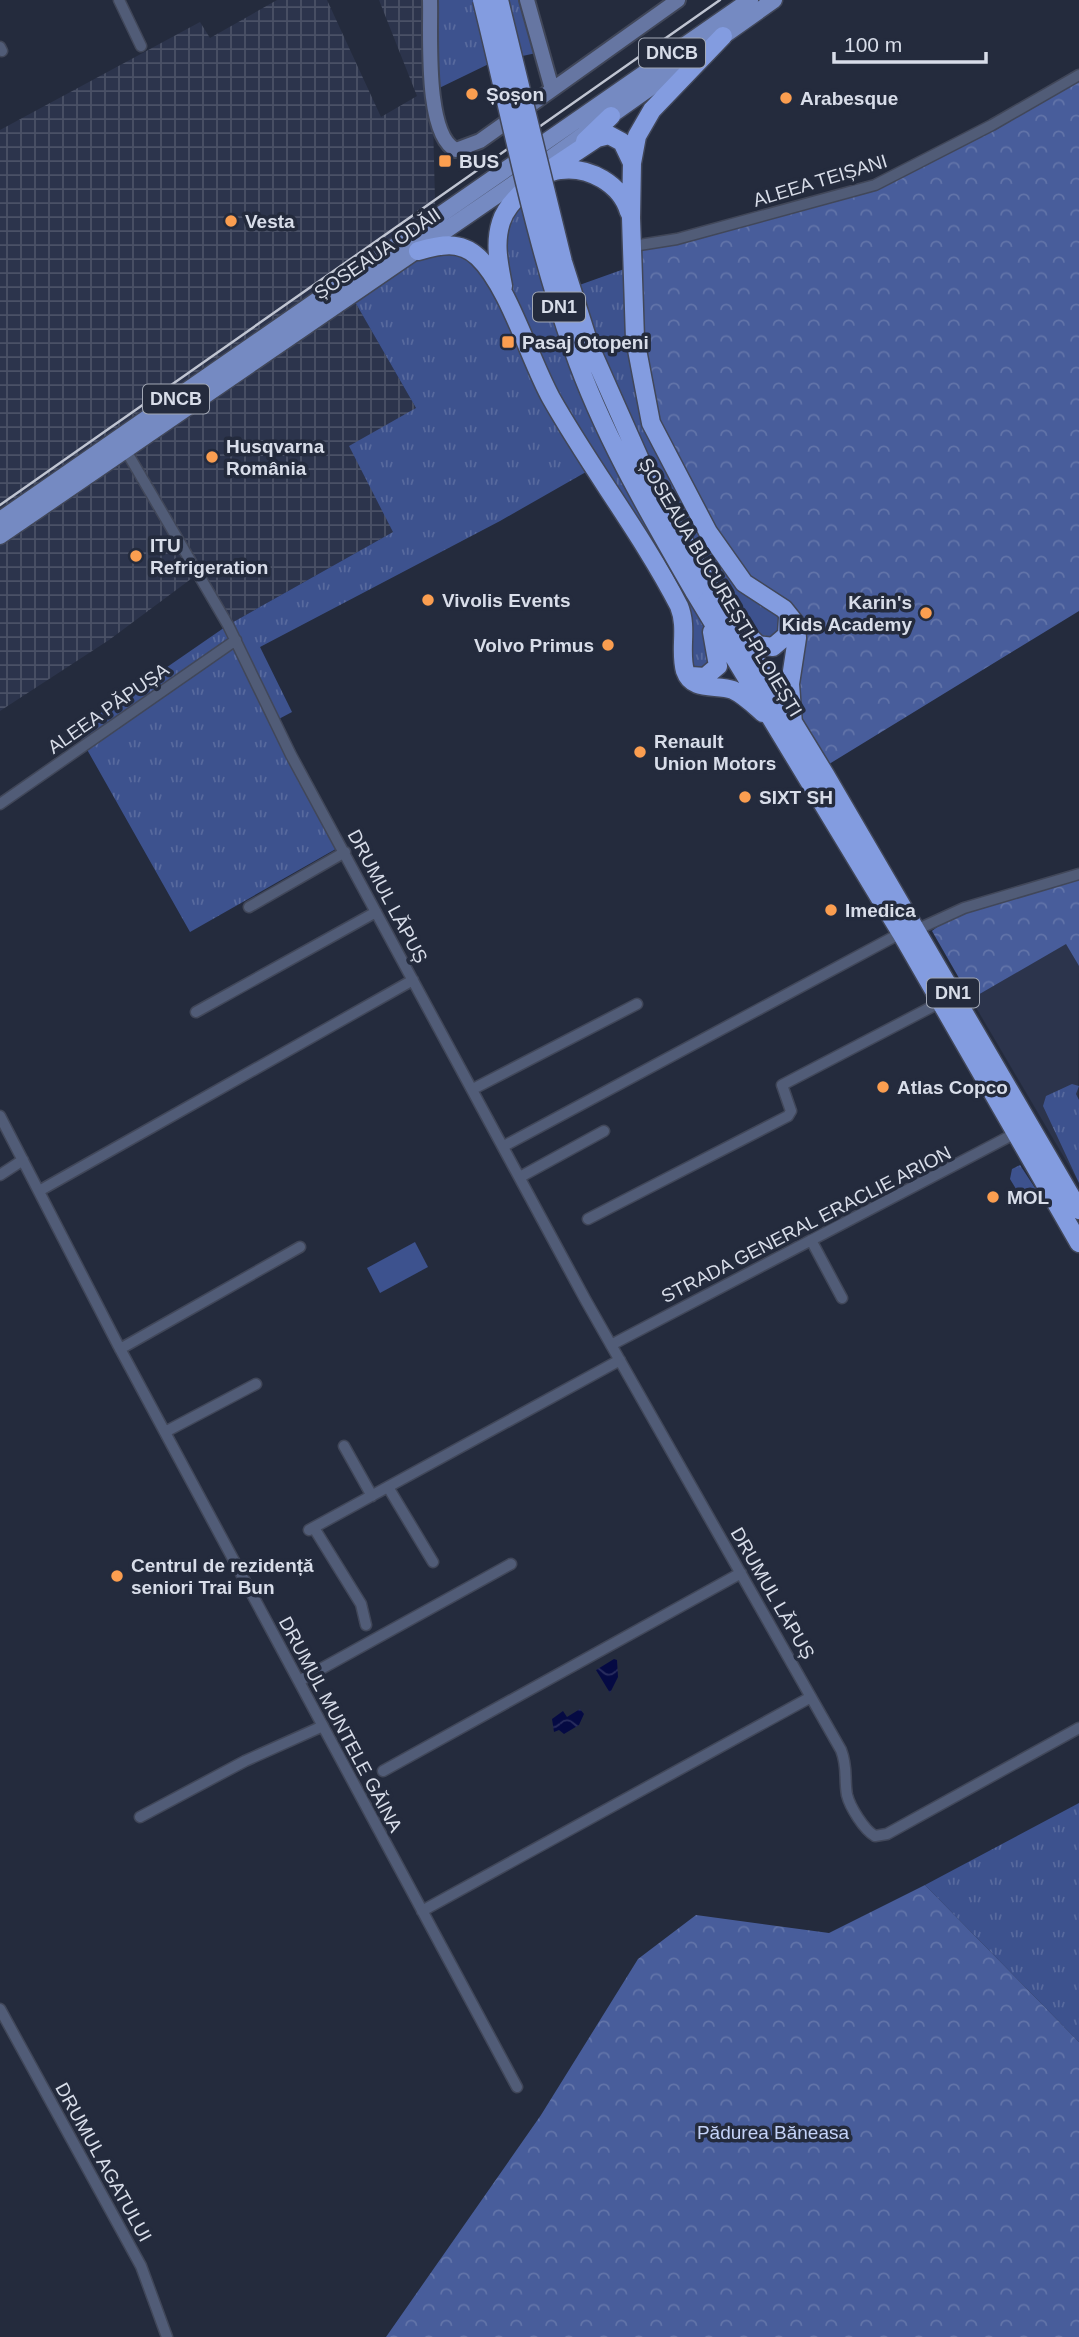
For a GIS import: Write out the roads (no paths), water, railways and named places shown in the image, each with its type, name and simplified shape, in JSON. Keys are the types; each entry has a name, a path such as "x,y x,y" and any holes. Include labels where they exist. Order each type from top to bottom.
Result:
{"highway":[{"name":"ȘOSEAUA BUCUREȘTI-PLOIEȘTI","path":"482,0 547,264 573,352 635,488 701,586"},
{"name":"ȘOSEAUA BUCUREȘTI-PLOIEȘTI","path":"499,0 563,262 590,347 649,480 713,608 1079,1210"},
{"path":"418,250 446,244 460,247 478,257 496,283 561,415 680,606 684,625 685,671 696,684 739,694 786,726 797,630 793,618 785,609 751,589 729,565 657,440 642,392 636,352 631,160 637,136 646,118 723,36"},
{"path":"496,283 490,253 491,237 503,202 563,164 611,116"},
{"path":"507,302 497,251 502,219 516,197 597,138 609,135 622,142 631,160"},
{"path":"631,160 613,143 605,143 594,148 592,163 624,198 631,218"},
{"path":"563,164 607,181"},
{"path":"713,608 749,639 768,648 779,644 788,635 789,623 785,609"},
{"path":"685,671 694,677 705,677 718,666 713,608"},
{"name":"ȘOSEAUA BUCUREȘTI-PLOIEȘTI","path":"909,931 941,1002 1079,1243"}],"main road":[{"name":"ȘOSEAUA ODĂII","path":"0,520 750,0"},
{"name":"ȘOSEAUA ODĂII","path":"0,536 418,250 774,0"}],"street":[{"path":"119,0 141,46"},
{"path":"430,0 435,110 440,131 451,147 463,150 481,141 678,0"},
{"path":"527,0 552,89"},
{"name":"ALEEA TEIȘANI","path":"632,246 677,239 875,185 992,125 1079,75"},
{"name":"DRUMUL LĂPUȘ","path":"125,449 236,640 291,755 611,1345 845,1759 848,1768 848,1796 868,1832 875,1836 887,1834 1079,1728"},
{"name":"ALEEA PĂPUȘA","path":"0,804 236,640"},
{"path":"249,907 345,852"},
{"path":"504,1146 909,931 964,908 1079,874"},
{"path":"196,1012 376,912"},
{"path":"39,1191 413,981"},
{"path":"588,1219 788,1116 791,1111 782,1085 941,1002"},
{"path":"473,1089 637,1004"},
{"name":"DRUMUL MUNTELE GĂINA","path":"0,1116 120,1349 517,2087"},
{"path":"520,1177 604,1131"},
{"name":"STRADA GENERAL ERACLIE ARION","path":"611,1345 1016,1133"},
{"path":"0,1175 23,1160"},
{"path":"811,1240 842,1298"},
{"path":"120,1349 299,1247"},
{"path":"366,1625 361,1604 312,1529 620,1360"},
{"path":"165,1432 256,1384"},
{"path":"344,1446 372,1496"},
{"path":"388,1487 433,1562"},
{"path":"299,1681 511,1564"},
{"path":"383,1771 741,1573"},
{"path":"422,1911 811,1697"},
{"path":"140,1817 245,1761 323,1726"},
{"name":"DRUMUL AGATULUI","path":"0,2009 141,2266 167,2337"}],"water":[{"path":"614,1659 617,1660 618,1677 610,1693 596,1670"},
{"path":"580,1709 584,1714 579,1725 564,1734 559,1730 554,1732 552,1719 563,1711 567,1717"}],"railway":[{"path":"0,505 720,0"}],"place":[{"name":"Șoșon","path":"472,94"},
{"name":"Arabesque","path":"786,98"},
{"name":"BUS","path":"445,161"},
{"name":"Vesta","path":"231,221"},
{"name":"Pasaj Otopeni","path":"508,342"},
{"name":"Husqvarna România","path":"212,457"},
{"name":"ITU Refrigeration","path":"136,556"},
{"name":"Vivolis Events","path":"428,600"},
{"name":"Karin's Kids Academy","path":"926,613"},
{"name":"Volvo Primus","path":"608,645"},
{"name":"Renault Union Motors","path":"640,752"},
{"name":"SIXT SH","path":"745,797"},
{"name":"Imedica","path":"831,910"},
{"name":"Atlas Copco","path":"883,1087"},
{"name":"MOL","path":"993,1197"},
{"name":"Centrul de rezidență seniori Trai Bun","path":"117,1576"}],"park label":[{"name":"Pădurea Băneasa","path":"773,2132"}]}
